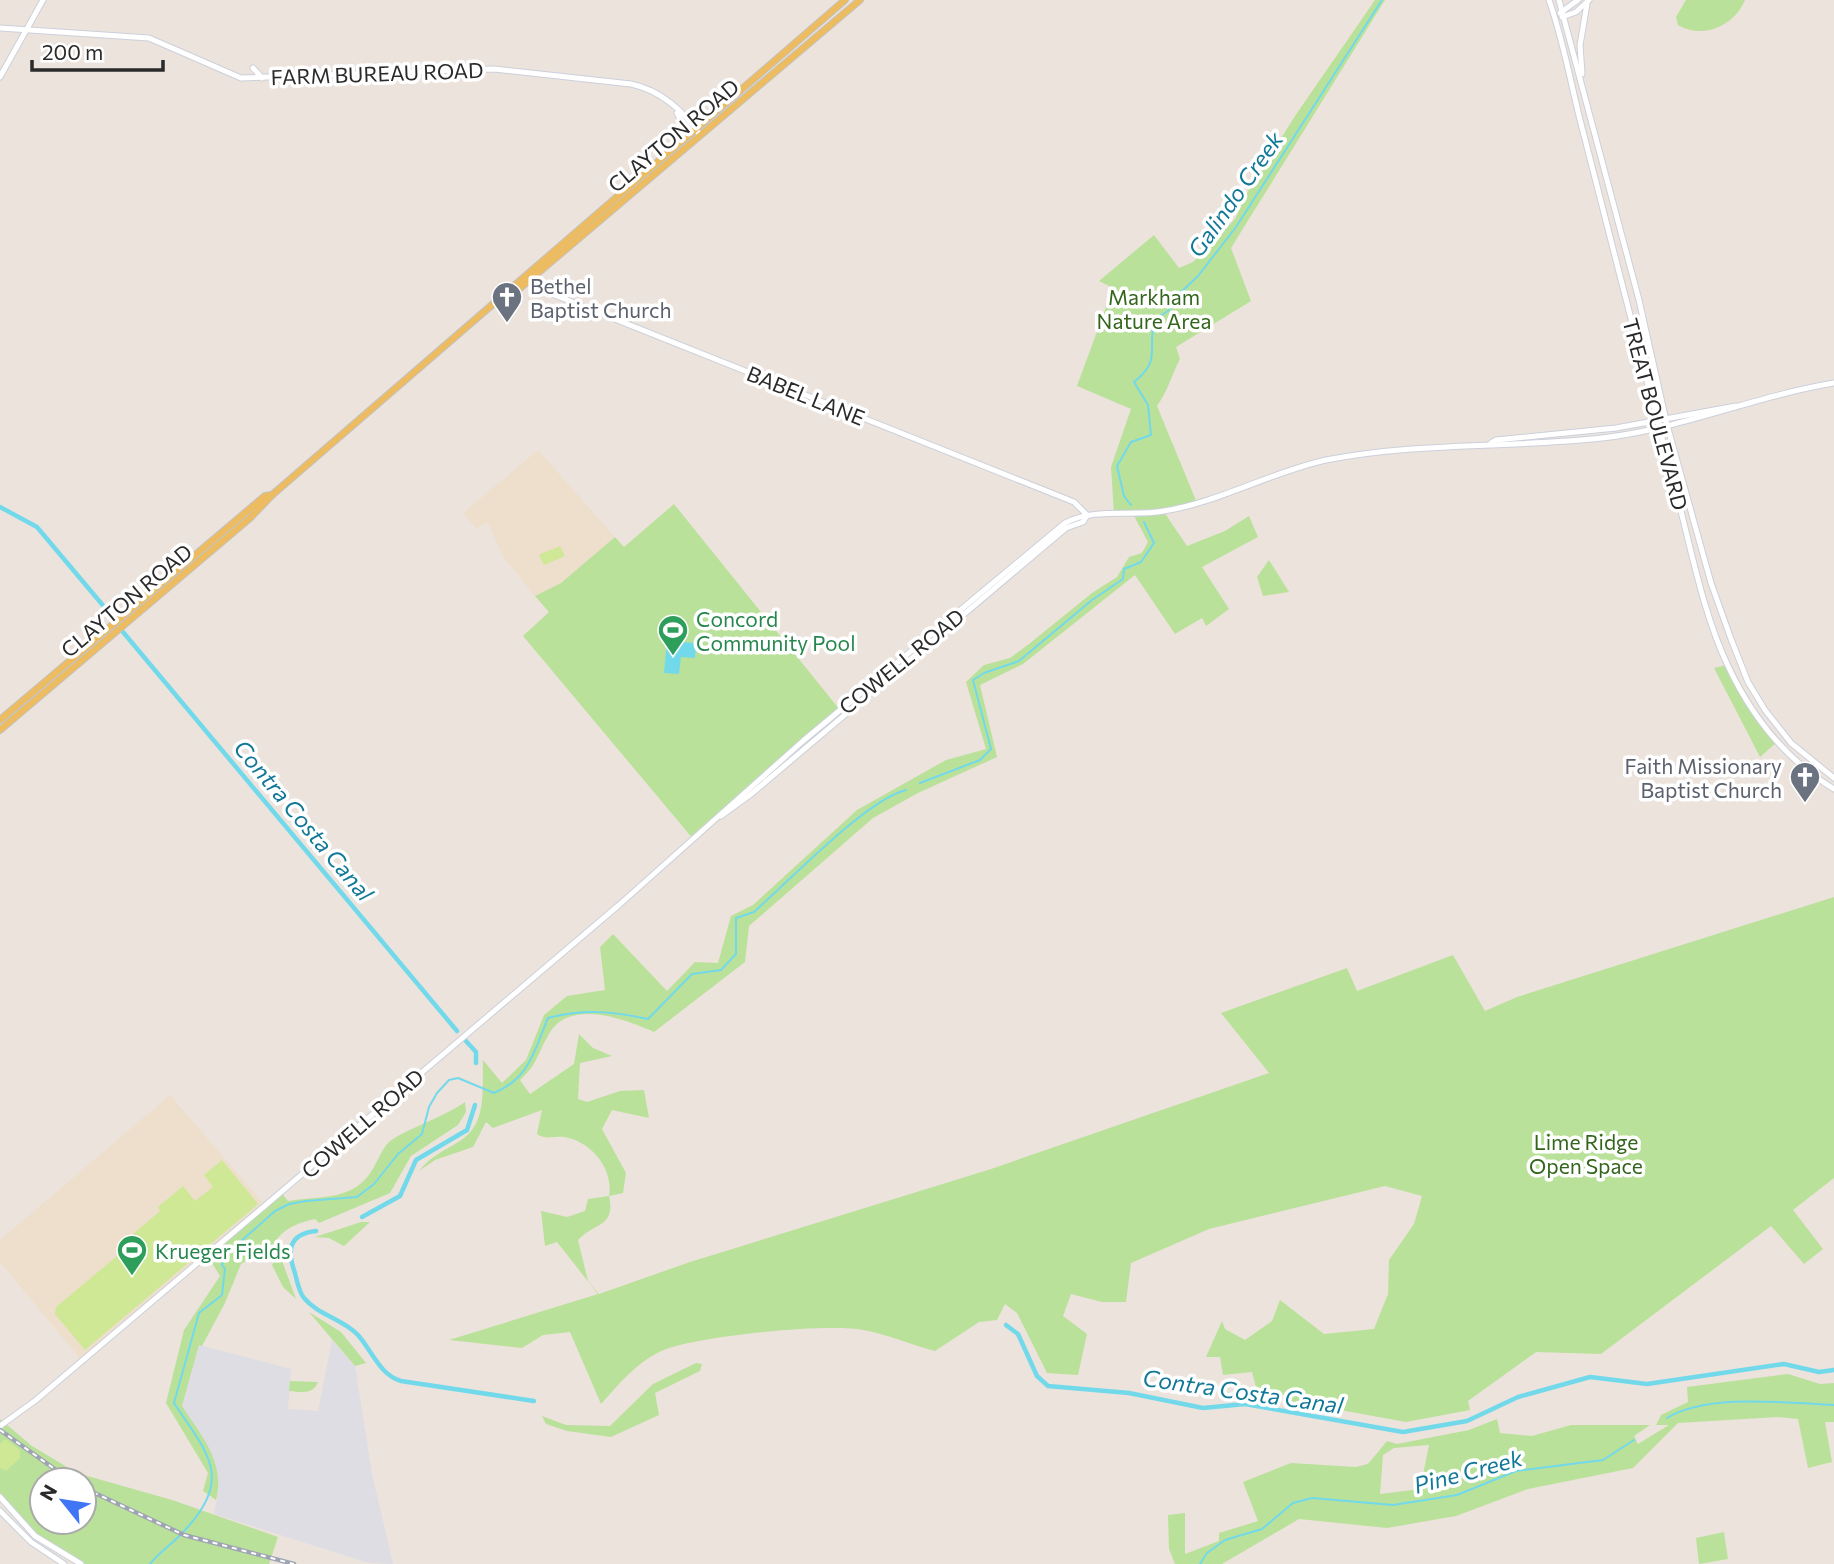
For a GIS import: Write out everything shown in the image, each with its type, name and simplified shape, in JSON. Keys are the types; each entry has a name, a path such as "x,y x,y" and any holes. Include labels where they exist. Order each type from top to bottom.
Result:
{"main road":[{"name":"CLAYTON ROAD","path":"526,279 677,142 845,0"},
{"name":"CLAYTON ROAD","path":"0,730 258,511 272,495 508,294 509,289 526,279 860,0"},
{"name":"CLAYTON ROAD","path":"0,720 265,496 272,495"}],"street":[{"path":"0,77 43,0"},
{"name":"TREAT BOULEVARD","path":"1549,0 1697,576 1727,665 1759,720 1777,743 1821,781 1834,786"},
{"name":"TREAT BOULEVARD","path":"1559,0 1639,300 1667,425 1711,583 1748,682 1791,743 1834,778"},
{"path":"1564,14 1578,0"},
{"path":"1555,17 1588,2"},
{"path":"1584,98 1580,45 1588,2"},
{"name":"FARM BUREAU ROAD","path":"0,28 149,38 241,78 494,69 645,87 672,105 700,135"},
{"path":"253,68 258,75 265,78"},
{"path":"672,105 684,126 677,142"},
{"name":"BABEL LANE","path":"526,279 552,294 1074,502 1087,515"},
{"path":"1087,515 1164,512 1326,460 1658,423 1667,425 1714,416 1741,405 1834,383"},
{"path":"1658,423 1666,418 1720,406 1741,405"},
{"name":"COWELL ROAD","path":"0,1426 36,1400 262,1210 720,816 750,796 1066,528 1083,522 1087,515"},
{"path":"0,1497 35,1536 81,1564"},
{"path":"0,1511 31,1542 64,1564"}],"shaded area":[{"path":"538,450 615,537 561,583 535,596 503,557 488,523 476,528 463,513"},
{"path":"170,1095 266,1206 82,1361 0,1262 0,1240"},
{"path":"332,1340 355,1366 372,1474 393,1564 369,1563 214,1514 219,1487 182,1406 199,1345 291,1369 288,1409 318,1411"}],"green space":[{"name":"Markham Nature Area","path":"1375,0 1385,0 1231,248 1251,301 1176,347 1180,359 1157,406 1197,503 1164,512 1187,546 1225,531 1249,516 1258,537 1202,567 1229,609 1206,626 1202,618 1175,634 1135,575 1023,664 980,685 997,757 918,793 873,818 749,926 745,962 654,1032 613,1017 598,1015 583,1014 558,1023 549,1034 534,1064 520,1080 530,1094 574,1064 579,1034 593,1048 612,1056 580,1063 578,1099 587,1102 620,1091 644,1090 649,1118 612,1110 602,1129 626,1173 623,1193 609,1196 608,1176 591,1150 564,1137 543,1137 537,1134 542,1110 493,1128 486,1122 473,1147 435,1160 419,1171 431,1159 466,1137 473,1128 481,1108 483,1060 502,1083 526,1060 544,1015 567,996 605,990 600,947 613,934 667,991 695,962 718,963 731,916 753,905 857,810 946,760 986,749 966,682 984,665 1010,658 1092,593 1117,577 1129,557 1142,553 1148,542 1133,514 1114,514 1111,467 1131,409 1077,386 1113,288 1099,281 1154,235 1179,268 1193,262 1235,219 1247,193 1295,116"},
{"path":"1686,0 1745,0 1734,17 1726,23 1717,28 1698,31 1678,25 1676,17"},
{"path":"674,504 840,710 694,840 523,636 549,612 535,596 561,583 615,537 624,547"},
{"path":"560,546 565,556 544,565 539,555 552,549 555,553 553,549"},
{"path":"1269,560 1289,592 1263,596 1257,577"},
{"path":"1727,665 1759,720 1777,742 1760,757 1714,668"},
{"name":"Lime Ridge Open Space","path":"1834,897 1834,1178 1793,1210 1823,1249 1804,1264 1771,1226 1601,1354 1536,1352 1468,1401 1470,1410 1406,1422 1258,1395 1252,1372 1223,1375 1220,1357 1206,1357 1222,1321 1225,1329 1245,1340 1272,1321 1280,1300 1324,1334 1374,1329 1388,1294 1389,1260 1414,1224 1422,1196 1385,1186 1209,1229 1131,1263 1126,1302 1102,1302 1071,1294 1063,1316 1087,1334 1078,1375 1047,1373 1017,1313 1005,1304 997,1320 979,1322 935,1351 872,1332 845,1328 761,1332 701,1340 661,1351 628,1374 601,1404 570,1332 543,1335 522,1348 449,1340 598,1294 557,1242 545,1246 541,1211 567,1217 585,1211 588,1199 609,1196 610,1213 607,1219 578,1240 588,1281 599,1294 690,1262 991,1169 1269,1073 1221,1013 1347,968 1357,991 1453,955 1485,1011 1517,997"},
{"path":"465,1102 466,1112 458,1125 411,1156 390,1193 319,1223 315,1219 296,1225 277,1239 263,1259 253,1256 241,1264 225,1303 202,1346 199,1345 182,1406 204,1439 215,1462 218,1474 216,1500 203,1491 208,1473 166,1403 184,1330 220,1276 207,1255 281,1192 288,1201 331,1196 351,1190 368,1176 385,1147 394,1138"},
{"name":"Krueger Fields","path":"222,1160 258,1204 85,1350 55,1314 56,1307 129,1246 125,1241 160,1211 158,1207 183,1186 195,1201 213,1187 204,1175"},
{"path":"361,1222 370,1222 344,1246 329,1238 315,1237"},
{"path":"275,1258 281,1258 296,1299 283,1287 272,1265"},
{"path":"309,1312 341,1332 366,1363 355,1366"},
{"path":"696,1363 702,1364 700,1371 655,1393 659,1415 611,1437 567,1431 546,1424 542,1416 566,1425 610,1426 653,1384"},
{"path":"1788,1374 1820,1384 1834,1383 1834,1422 1825,1422 1832,1462 1808,1468 1798,1419 1778,1417 1678,1423 1633,1468 1528,1489 1456,1516 1387,1528 1299,1519 1222,1564 1175,1564 1169,1549 1168,1515 1185,1513 1185,1554 1219,1541 1219,1533 1258,1521 1243,1482 1291,1463 1356,1467 1368,1464 1387,1441 1397,1444 1469,1430 1497,1419 1500,1433 1532,1436 1571,1425 1650,1425 1634,1436 1638,1444 1669,1425 1656,1425 1661,1415 1688,1402 1687,1387","holes":["1429,1445 1420,1489 1380,1494 1383,1455 1394,1448"]},
{"path":"290,1381 318,1382 310,1391 302,1392 289,1391"},
{"path":"0,1419 32,1446 65,1466 28,1466 28,1526 0,1497"},
{"path":"5,1439 20,1450 20,1458 6,1471 0,1468 0,1444"},
{"path":"98,1479 172,1500 278,1537 269,1564 81,1564 49,1547 38,1536 98,1536"},
{"path":"1724,1532 1728,1559 1699,1564 1696,1538"}],"water":[{"name":"Concord Community Pool","path":"667,641 696,643 695,658 681,657 679,674 664,673"}],"waterway":[{"name":"Galindo Creek","path":"1131,505 1124,496 1117,466 1131,442 1151,435 1148,405 1134,382 1143,374 1151,360 1155,319 1168,311 1178,295 1198,276 1236,227 1382,0"},
{"name":"Contra Costa Canal","path":"0,507 37,527 111,615"},
{"name":"Galindo Creek","path":"920,783 980,760 991,749 973,680 984,673 1019,661 1092,600 1123,579 1124,569 1141,562 1154,543 1144,522"},
{"name":"Contra Costa Canal","path":"123,632 457,1031"},
{"name":"Galindo Creek","path":"150,1564 185,1530 209,1495 212,1480 205,1451 174,1403 199,1313 222,1295 225,1269 222,1265 229,1252 275,1211 289,1204 357,1197 374,1184 398,1154 422,1134 429,1107 449,1080 458,1078 494,1093 516,1080 529,1062 548,1018 598,1012 648,1019 692,974 721,970 736,954 736,918 754,912 828,843 870,809 906,790"},
{"name":"Contra Costa Canal","path":"465,1040 476,1052 476,1063"},
{"name":"Contra Costa Canal","path":"362,1217 400,1196 416,1160 467,1130 475,1105"},
{"name":"Contra Costa Canal","path":"316,1231 300,1236 292,1245 291,1258 301,1293 316,1309 358,1335 387,1374 401,1381 534,1401"},
{"name":"Contra Costa Canal","path":"1006,1325 1018,1334 1037,1376 1048,1386 1129,1393 1203,1408 1245,1404 1403,1432 1467,1421 1518,1397 1590,1377 1647,1384 1784,1364 1819,1372 1834,1370"},
{"name":"Pine Creek","path":"1667,1418 1684,1410 1726,1402 1834,1405"},
{"name":"Pine Creek","path":"1200,1564 1207,1553 1225,1540 1262,1529 1293,1503 1312,1498 1393,1505 1457,1495 1516,1471 1603,1460 1634,1440"}],"railway":[{"path":"0,1430 50,1466"},
{"path":"98,1495 184,1535 294,1564"}],"place":[{"name":"Bethel Baptist Church","path":"507,324"},
{"name":"Concord Community Pool","path":"673,657"},
{"name":"Faith Missionary Baptist Church","path":"1805,804"},
{"name":"Krueger Fields","path":"132,1277"}]}
